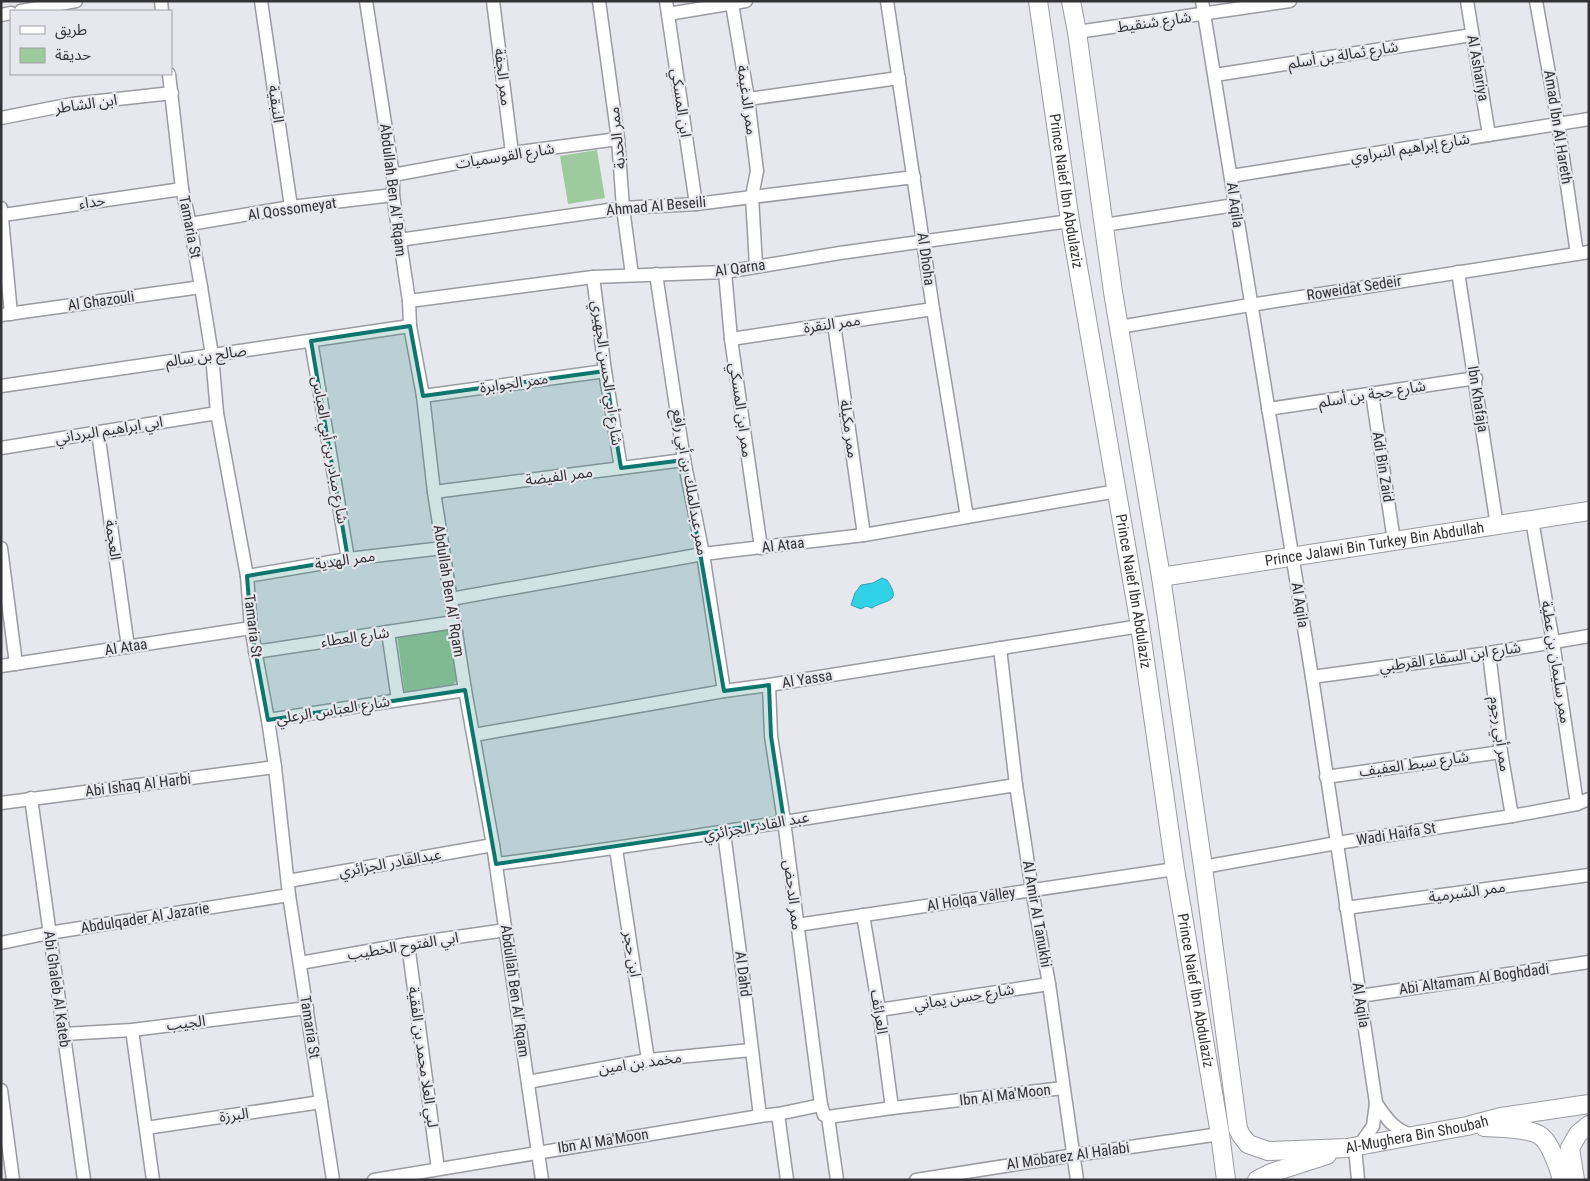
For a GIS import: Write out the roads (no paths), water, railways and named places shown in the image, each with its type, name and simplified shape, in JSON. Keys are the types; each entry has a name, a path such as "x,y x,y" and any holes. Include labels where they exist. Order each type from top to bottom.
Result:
{"street":[{"path":"26,10 76,1"},
{"name":"النبقية","path":"261,1 291,207"},
{"name":"Abdullah Ben Al' Rqam","path":"366,1 393,176 393,194 409,301 410,326 423,396 434,492 465,690 496,864 542,1180"},
{"name":"ممر الجفة","path":"493,1 512,153"},
{"name":"ممر الحدبة","path":"599,1 618,139 622,208 632,275"},
{"path":"667,7 732,4 746,1"},
{"name":"Al Dhoha","path":"887,1 933,309 967,517"},
{"name":"Prince Naief Ibn Abdulaziz","path":"1038,1 1070,221 1140,626 1175,869 1220,1134 1226,1180"},
{"name":"Prince Naief Ibn Abdulaziz","path":"1071,1 1119,327 1162,577 1238,1129 1246,1142"},
{"name":"Al Aqila","path":"1202,1 1312,677 1376,1103 1373,1126 1353,1147"},
{"name":"شارع شنقيط","path":"1077,32 1290,1"},
{"name":"Al Ashariya","path":"1467,1 1489,135"},
{"name":"Amad Ibn Al Hareth","path":"1536,1 1583,253"},
{"name":"ممر الدغيمة","path":"732,4 748,99 757,171 752,196 756,266"},
{"name":"ابن المسكي","path":"667,7 696,204"},
{"name":"شارع ثمالة بن أسلم","path":"1214,75 1472,35"},
{"name":"Tamaria St","path":"170,75 182,189 190,224 212,355 217,413 247,576 251,628 275,767 289,895 334,1180"},
{"path":"748,99 899,78"},
{"name":"ابن الشاطر","path":"1,118 72,104 172,93"},
{"name":"شارع إبراهيم النبراوي","path":"1231,176 1589,119"},
{"name":"شارع القوسميات","path":"393,176 512,153 618,139"},
{"name":"Ahmad Al Beseili","path":"399,240 622,208 696,204 914,177"},
{"name":"حداء","path":"2,211 182,189"},
{"name":"Al Qossomeyat","path":"190,224 291,207 393,194"},
{"path":"1104,226 1235,205"},
{"path":"2,211 6,314"},
{"name":"Al Qarna","path":"409,301 593,277 725,272 924,241 1070,221"},
{"name":"Roweidat Sedeir","path":"1119,327 1583,253"},
{"name":"ممر ابن المسكي","path":"725,272 731,339 761,548"},
{"name":"Ibn Khafaja","path":"1458,272 1476,378 1497,526"},
{"name":"ممر عبدالملك بن أبي رافع","path":"656,274 684,460 703,554 724,691"},
{"name":"شارع أبي الحسن الجهيري","path":"593,277 605,371 621,468"},
{"name":"Al Ghazouli","path":"6,314 201,287"},
{"name":"ممر النقرة","path":"731,339 933,309"},
{"name":"ممر مكيلة","path":"834,324 864,535"},
{"name":"صالح بن سالم","path":"1,386 410,326"},
{"name":"شارع مبادر بن أبي العباس","path":"311,341 348,559"},
{"name":"ممر الجوابرة","path":"423,396 605,371"},
{"name":"شارع حجة بن أسلم","path":"1268,409 1476,378"},
{"name":"Adi Bin Zaid","path":"1372,393 1394,541"},
{"name":"ابي ابراهيم البرداني","path":"1,448 217,413"},
{"name":"العجمة","path":"98,432 128,647"},
{"name":"ممر الفيضة","path":"434,492 684,460"},
{"name":"Al Ataa","path":"451,599 703,554 864,535 1116,491"},
{"name":"Prince Jalawi Bin Turkey Bin Abdullah","path":"1162,577 1589,511"},
{"name":"ممر سليمان بن عطية","path":"1532,520 1583,802"},
{"path":"1,548 16,664"},
{"name":"ممر الهدية","path":"247,576 348,559 443,548"},
{"name":"شارع العطاء","path":"255,652 454,622"},
{"name":"Al Yassa","path":"474,735 724,691 1140,626"},
{"name":"Al Ataa","path":"1,666 251,628"},
{"name":"شارع العباس الرعلي","path":"388,632 398,700"},
{"name":"شارع ابن السقاء القرطبي","path":"1312,677 1489,653 1589,636"},
{"name":"Al Amir Al Tanukhi","path":"1000,648 1016,785 1049,984 1078,1180"},
{"name":"ممر أبي رجوم","path":"1489,653 1512,816"},
{"name":"ممر الدحض","path":"769,685 771,736 824,1112"},
{"name":"شارع العباس الرعلي","path":"268,720 465,690"},
{"name":"شارع سبط العفيف","path":"1326,776 1502,752"},
{"name":"Abi Ishaq Al Harbi","path":"1,803 275,767"},
{"name":"عبد القادر الجزائري","path":"496,864 724,833 784,821 1016,785"},
{"name":"Abi Ghaleb Al Kateb","path":"31,798 84,1180"},
{"name":"Wadi Haifa St","path":"1203,867 1337,843 1512,816 1583,802"},
{"name":"Al Dahd","path":"724,833 760,1116"},
{"name":"عبدالقادر الجزائري","path":"288,881 493,845"},
{"name":"ابن حجر","path":"616,849 648,1060"},
{"name":"Al Holqa Valley","path":"797,925 1175,869"},
{"name":"ممر الشبرمية","path":"1346,908 1589,875"},
{"name":"Abdulqader Al Jazarie","path":"1,943 49,933 289,895"},
{"name":"العرائف","path":"863,915 879,1010 892,1108"},
{"name":"ابي الفتوح الخطيب","path":"300,963 408,944 506,930"},
{"name":"لبي العلا محمد بن الفقية","path":"408,944 438,1169"},
{"name":"Abi Altamam Al Boghdadi","path":"1360,996 1589,962"},
{"name":"شارع حسن يماني","path":"879,1010 1049,984"},
{"name":"الجيب","path":"64,1034 132,1030 307,1008"},
{"path":"132,1030 153,1180"},
{"name":"مخمد بن امين","path":"528,1082 648,1060 752,1050"},
{"name":"Ibn Al Ma'Moon","path":"374,1180 760,1116 892,1108 1064,1088"},
{"path":"1,1090 9,1174"},
{"name":"البرزة","path":"146,1128 321,1102"},
{"path":"1376,1103 1389,1122 1402,1132 1412,1136"},
{"name":"Al-Mughera Bin Shoubah","path":"1246,1142 1251,1146 1268,1151 1353,1147 1467,1126 1501,1117 1589,1104"},
{"path":"824,1112 837,1180"},
{"path":"778,1114 787,1180"},
{"path":"1574,1180 1570,1148 1578,1134 1589,1125"},
{"path":"1467,1126 1525,1130 1542,1137 1553,1155 1562,1180"},
{"name":"Al Mobarez Al Halabi","path":"916,1180 1220,1134"},
{"path":"1257,1180 1271,1173 1353,1147 1358,1180"}],"water":[{"path":"882,578 887,580 893,593 893,597 890,600 872,608 866,606 861,609 851,605 855,593 861,585 873,583"}]}
